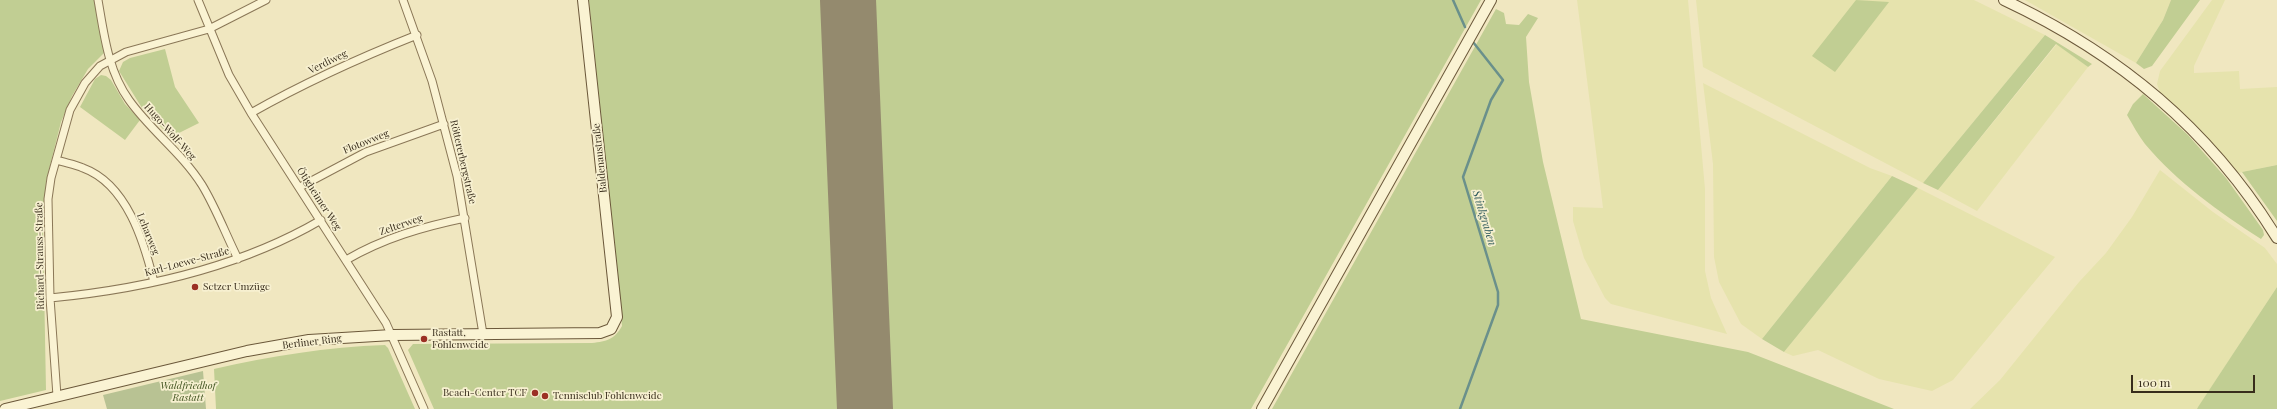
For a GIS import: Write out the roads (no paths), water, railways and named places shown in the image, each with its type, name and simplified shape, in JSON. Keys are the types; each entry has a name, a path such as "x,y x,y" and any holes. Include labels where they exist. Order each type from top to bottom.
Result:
{"street":[{"name":"Hugo-Wolf-Weg","path":"98,0 114,74 129,100 176,151 203,186 238,259"},
{"name":"Ötigheimer Weg","path":"198,0 229,76 392,335 424,409"},
{"name":"Richard-Strauss-Straße","path":"57,396 50,298 48,199 70,110 85,83 100,66 110,60 138,48 209,29 266,0"},
{"name":"Röttererbergstraße","path":"403,0 417,35 444,124 465,218 483,334"},
{"name":"Baldenaustraße","path":"582,0 617,317"},
{"path":"1262,409 1491,0"},
{"path":"2004,0 2074,36 2107,57 2176,112 2225,164 2248,193 2277,238"},
{"name":"Verdiweg","path":"251,113 290,91 354,60 417,35"},
{"name":"Flotowweg","path":"300,187 366,152 444,124"},
{"name":"Leharweg","path":"57,160 84,168 100,177 114,191 133,221 154,282"},
{"name":"Zelterweg","path":"346,260 365,249 408,231 465,218"},
{"name":"Karl-Loewe-Straße","path":"50,298 100,293 154,282 238,259 279,242 321,220"},
{"name":"Berliner Ring","path":"5,409 247,351 309,340 392,335 600,333 611,329 617,317"}],"waterway":[{"name":"Stinkgraben","path":"1453,0 1465,27"},
{"name":"Stinkgraben","path":"1460,409 1498,305 1498,292 1463,177 1491,100 1503,80 1473,42"}],"place":[{"name":"Setzer Umzüge","path":"195,287"},
{"name":"Rastatt, Fohlenweide","path":"424,339"},
{"name":"Beach-Center TCF","path":"535,393"},
{"name":"Tennisclub Fohlenweide","path":"545,396"}],"park label":[{"name":"Waldfriedhof Rastatt","path":"188,392"}]}
